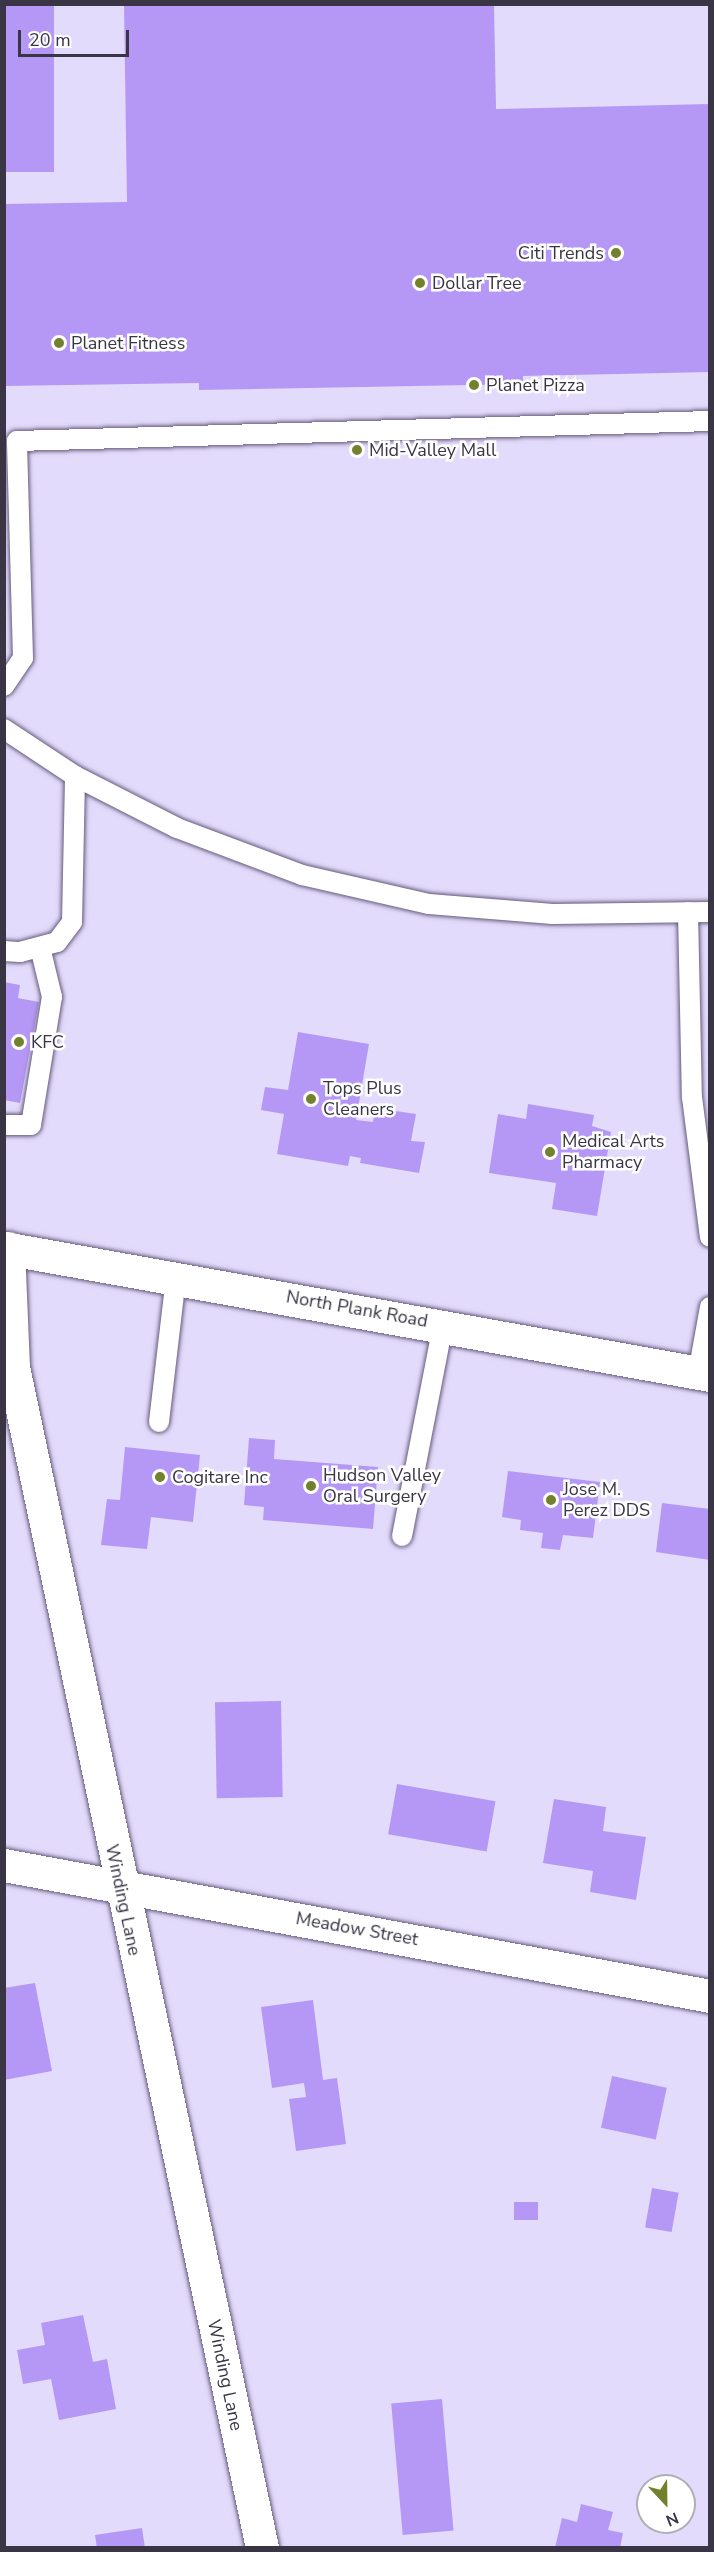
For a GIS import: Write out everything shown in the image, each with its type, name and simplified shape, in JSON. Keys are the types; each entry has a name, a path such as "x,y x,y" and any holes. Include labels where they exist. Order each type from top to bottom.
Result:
{"street":[{"name":"North Plank Road","path":"6,1248 443,1324 704,1374"},
{"name":"Winding Lane","path":"6,1248 13,1367 120,1885 262,2547"},
{"name":"Meadow Street","path":"4,1865 710,1996"}],"lane":[{"path":"4,686 23,658 17,441 710,421"},
{"path":"4,729 75,776 177,828 302,875 429,904 553,914 710,912"},
{"path":"4,951 40,947 57,942 72,922 75,776"},
{"path":"688,912 692,1096 710,1237"},
{"path":"4,1125 31,1125 52,997 40,947"},
{"path":"159,1422 176,1277"},
{"path":"704,1374 710,1307"},
{"path":"402,1536 443,1324"}],"building":[{"path":"4,4 54,4 54,172 4,172"},
{"path":"124,4 494,4 496,109 710,104 710,372 523,376 523,384 199,390 199,383 4,386 4,204 127,202"},
{"name":"KFC","path":"4,982 20,985 18,998 39,1002 20,1103 4,1100"},
{"name":"Tops Plus Cleaners","path":"298,1032 369,1044 356,1120 373,1122 375,1108 416,1114 411,1141 425,1142 419,1173 360,1163 361,1158 350,1156 348,1166 277,1154 284,1114 261,1110 265,1087 288,1090"},
{"name":"Medical Arts Pharmacy","path":"528,1104 594,1115 592,1126 611,1132 597,1216 552,1209 556,1183 489,1173 498,1114 526,1119"},
{"name":"Hudson Valley Oral Surgery","path":"249,1438 275,1440 274,1459 378,1467 373,1529 263,1520 264,1507 244,1505"},
{"name":"Cogitare Inc","path":"125,1447 200,1455 193,1522 151,1517 147,1549 101,1545 107,1499 120,1500"},
{"name":"Jose M. Perez DDS","path":"508,1471 600,1482 593,1538 563,1535 560,1550 541,1548 543,1533 520,1530 521,1520 502,1517"},
{"path":"662,1503 710,1509 710,1560 656,1552"},
{"path":"281,1701 283,1797 217,1798 215,1702"},
{"path":"397,1784 495,1801 487,1852 388,1834"},
{"path":"554,1799 606,1807 603,1831 646,1837 636,1900 590,1892 593,1871 543,1863"},
{"path":"35,1983 52,2071 4,2080 4,1988"},
{"path":"313,2000 323,2080 337,2078 346,2144 296,2151 289,2099 306,2097 304,2083 272,2088 261,2007"},
{"path":"612,2076 667,2088 656,2139 601,2128"},
{"path":"652,2188 679,2193 672,2232 645,2227"},
{"path":"514,2202 538,2202 538,2220 514,2220"},
{"path":"83,2315 93,2362 107,2359 116,2409 59,2420 51,2379 23,2384 17,2350 45,2345 41,2323"},
{"path":"442,2399 454,2530 403,2535 391,2403"},
{"path":"581,2504 613,2512 608,2530 623,2533 620,2548 555,2548 562,2518 577,2522"},
{"path":"142,2528 145,2548 97,2548 95,2535"}],"place":[{"name":"Citi Trends","path":"616,253"},
{"name":"Dollar Tree","path":"420,283"},
{"name":"Planet Fitness","path":"59,343"},
{"name":"Planet Pizza","path":"474,385"},
{"name":"Mid-Valley Mall","path":"357,450"},
{"name":"KFC","path":"19,1042"},
{"name":"Tops Plus Cleaners","path":"311,1099"},
{"name":"Medical Arts Pharmacy","path":"550,1152"},
{"name":"Cogitare Inc","path":"160,1477"},
{"name":"Hudson Valley Oral Surgery","path":"311,1486"},
{"name":"Jose M. Perez DDS","path":"551,1500"}]}
